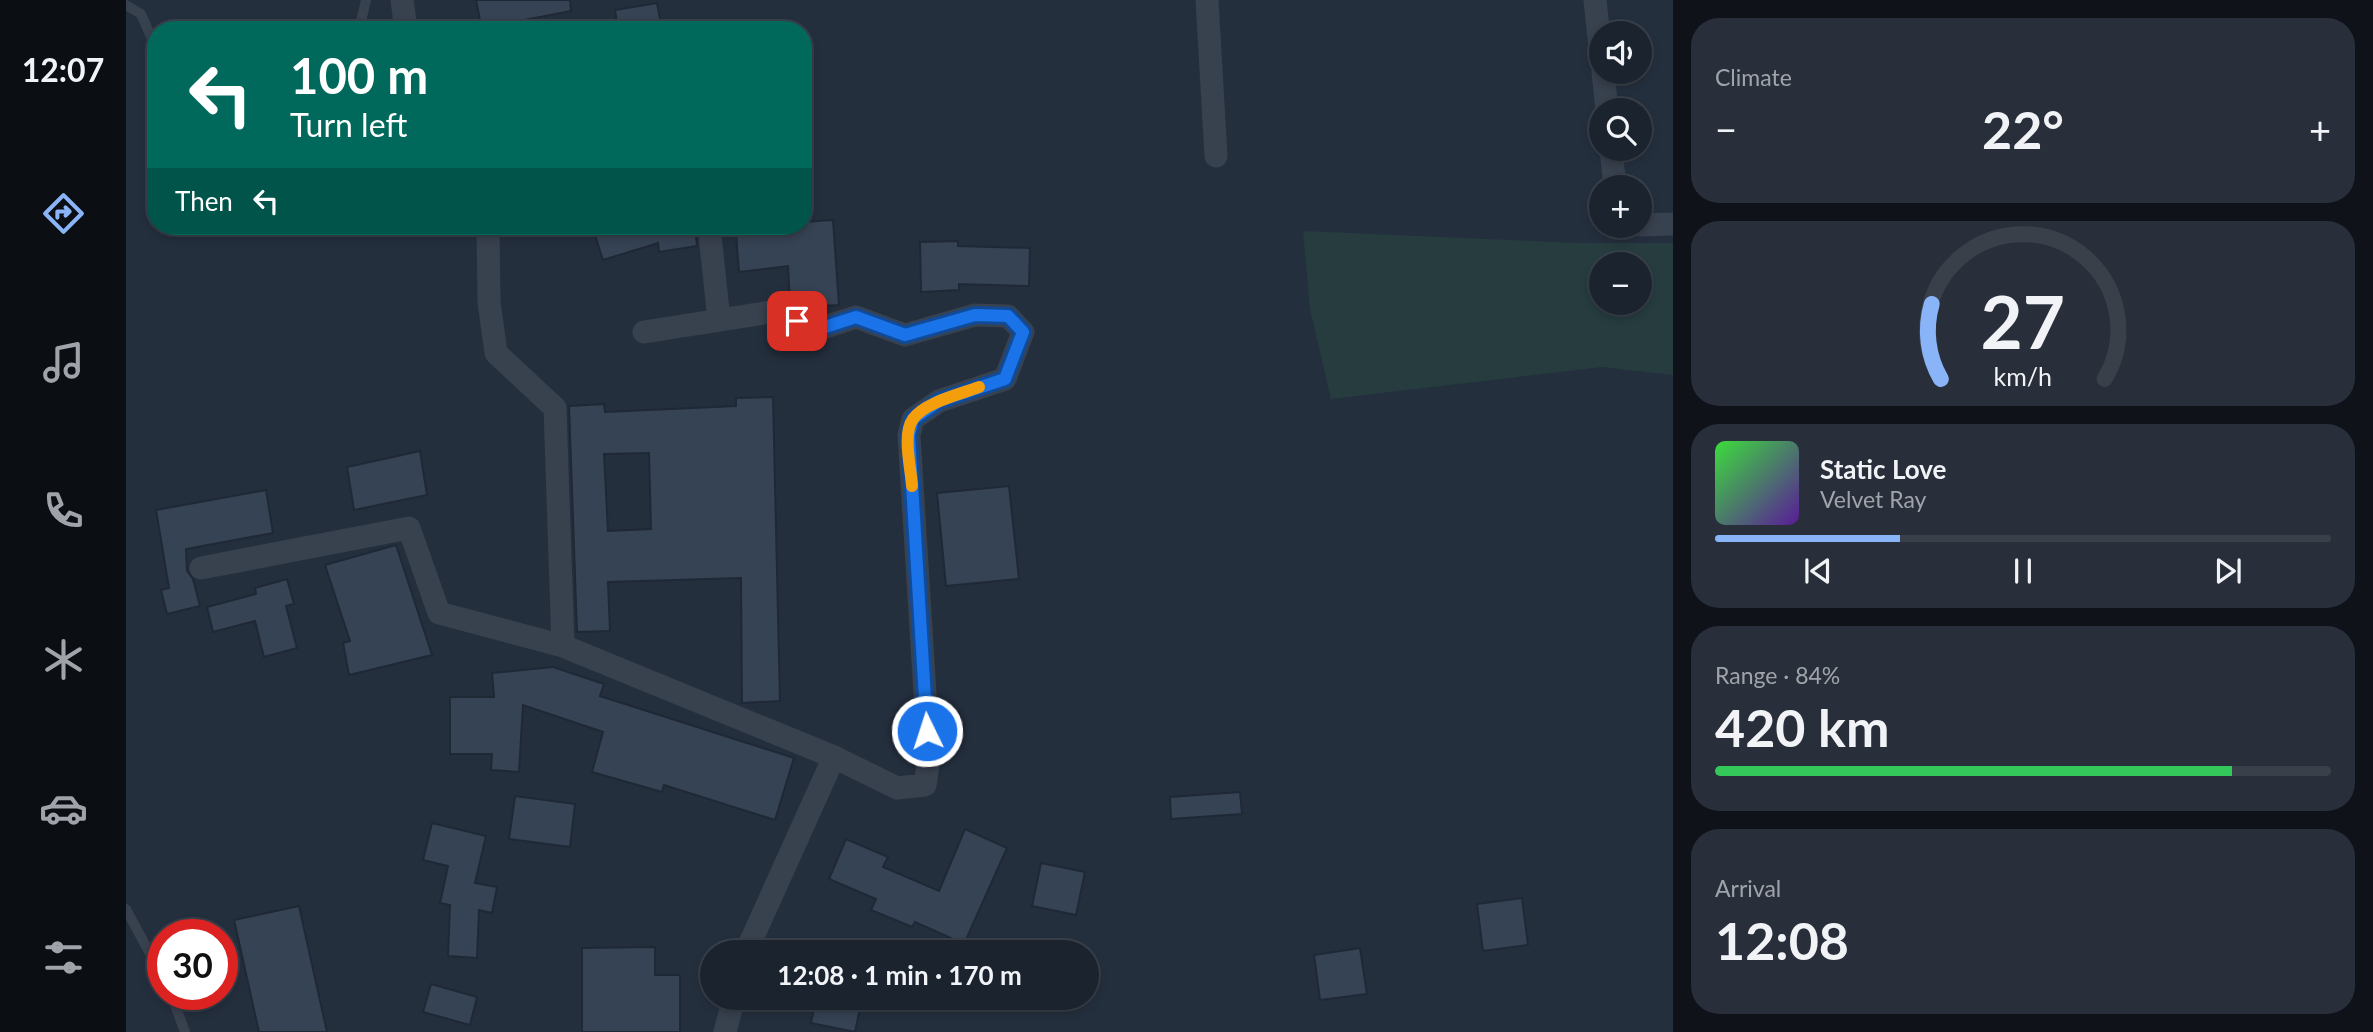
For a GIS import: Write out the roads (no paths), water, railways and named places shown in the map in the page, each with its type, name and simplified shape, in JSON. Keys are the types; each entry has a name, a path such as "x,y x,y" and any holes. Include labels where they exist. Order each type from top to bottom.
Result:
{"street":[{"path":"402,0 405,21"},
{"path":"1207,0 1216,156"},
{"path":"1595,0 1597,21"},
{"path":"1652,225 1673,225"},
{"path":"488,235 489,302 496,353 555,408 563,646"},
{"path":"710,235 719,320"},
{"path":"201,568 409,528 439,613 563,646 834,757 897,788 925,785 929,758 909,435 913,419 939,401 1005,379 1023,332 1008,316 975,315 905,335 856,317 816,330 777,311 644,332"},
{"path":"751,940 834,757"},
{"path":"725,1032 731,1010"}],"lane":[{"path":"361,21 366,0"},
{"path":"126,5 141,14 147,28"},
{"path":"126,909 147,948"},
{"path":"177,1010 185,1032"}]}
